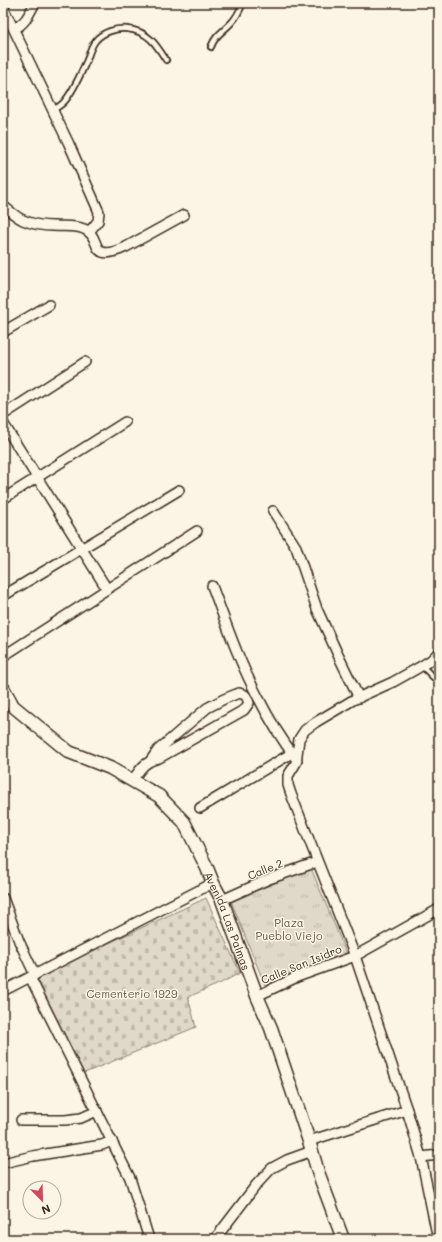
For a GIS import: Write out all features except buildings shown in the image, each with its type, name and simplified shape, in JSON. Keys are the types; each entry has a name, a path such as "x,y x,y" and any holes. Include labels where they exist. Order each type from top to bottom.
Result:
{"street":[{"path":"14,29 21,26 25,22 35,3"},
{"path":"3,7 53,110 99,212 98,221 89,232"},
{"path":"3,206 22,220 53,226 74,226 85,229 89,232 97,248 108,253 112,253 126,247 184,215"},
{"path":"3,332 49,305"},
{"path":"3,415 85,362"},
{"path":"3,499 125,422"},
{"path":"3,423 107,589"},
{"path":"3,596 179,490"},
{"path":"274,512 296,547 317,609 359,698"},
{"path":"5,655 197,531"},
{"path":"212,586 257,696 294,757"},
{"path":"438,1239 421,1157 407,1110 355,956 288,785 288,776 293,768 294,757 299,739 305,730 316,722 359,698 422,666 439,652"},
{"name":"Avenida Las Palmas","path":"3,688 13,706 69,752 110,768 159,796 184,822 222,900 256,996 271,1028 311,1146 318,1172 343,1239"},
{"path":"132,781 143,765 151,760 159,758 244,710 249,704 245,695 240,693 207,708 158,750 151,760"},
{"path":"200,808 294,757"},
{"name":"Calle 2","path":"222,900 269,879 318,862"},
{"path":"3,991 213,883"},
{"path":"3,898 32,976 130,1178 149,1239"},
{"name":"Calle San Isidro","path":"256,996 297,977 355,956 439,909"},
{"path":"215,1239 257,1184 272,1168 311,1146 407,1110"},
{"path":"21,1120 65,1120 81,1118 97,1111"},
{"path":"3,1163 32,1156 102,1145 112,1142"},
{"path":"421,1157 439,1155"}],"lane":[{"path":"211,47 217,36 237,16 243,3"},
{"path":"53,110 64,102 70,94 95,41 111,31 125,29 142,33 155,42 166,60"},
{"path":"422,666 439,682"}],"green space":[{"name":"Plaza Pueblo Viejo","path":"311,868 347,955 266,988 231,901"},
{"name":"Cementerio 1929","path":"206,898 240,973 188,997 196,1027 82,1074 35,977"}]}
